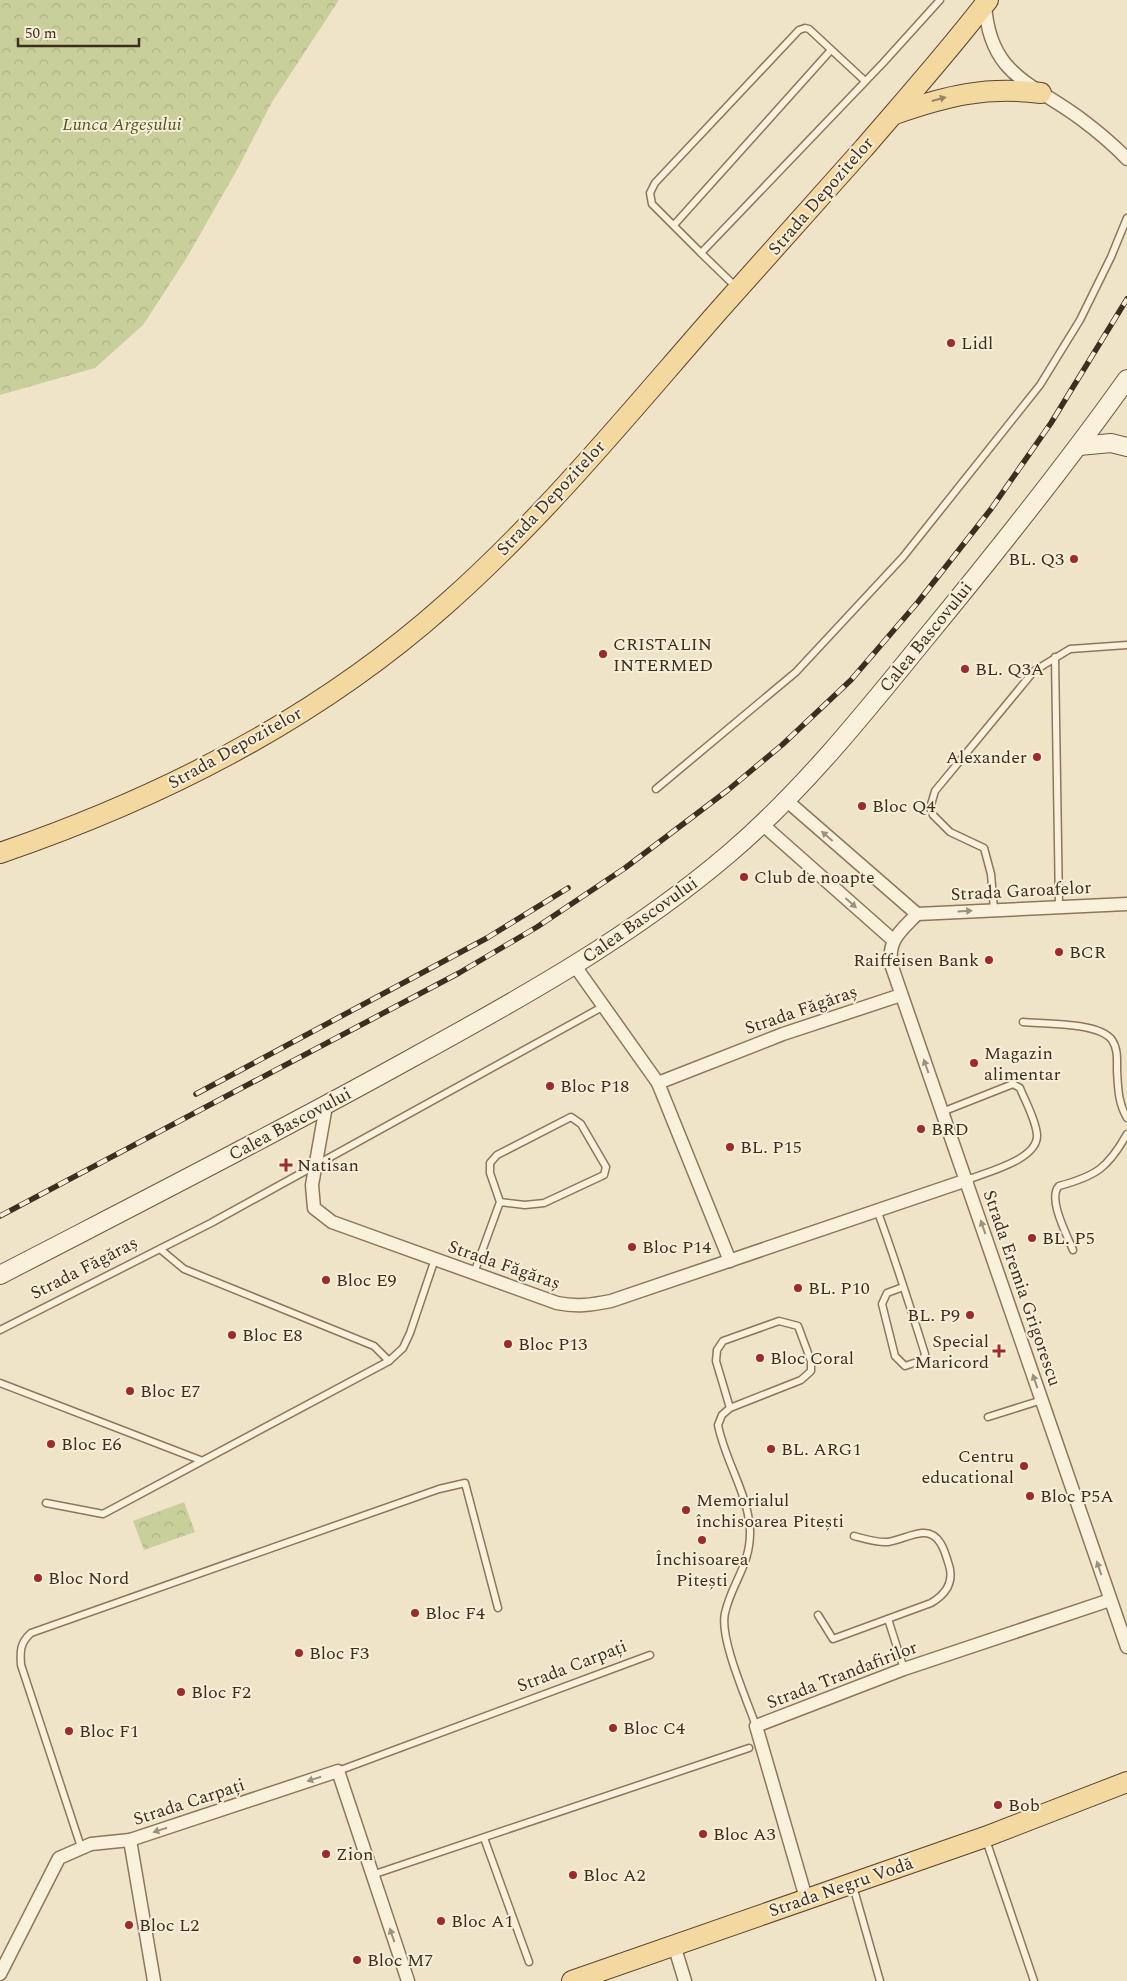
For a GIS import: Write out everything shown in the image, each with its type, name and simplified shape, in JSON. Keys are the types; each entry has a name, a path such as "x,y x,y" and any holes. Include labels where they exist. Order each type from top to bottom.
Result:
{"main road":[{"name":"Strada Depozitelor","path":"0,853 50,836 111,811 236,751 315,703 395,647 445,606 519,534 738,290 893,115 985,2"},
{"path":"893,115 938,99 964,93 994,90 1041,93"},
{"name":"Strada Negru Vodă","path":"572,1981 1121,1788"}],"street":[{"path":"985,2 989,34 998,54 1009,68 1041,93 1080,118 1127,159"},
{"name":"Calea Bascovului","path":"0,1275 326,1106 540,988 648,918 703,875 762,824 854,725 1079,446 1127,379"},
{"path":"1079,446 1111,443 1127,447"},
{"path":"762,824 893,940 917,914 786,800"},
{"name":"Strada Garoafelor","path":"917,914 1127,904"},
{"name":"Strada Eremia Grigorescu","path":"893,940 890,954 891,964 901,995 967,1180 1127,1647"},
{"path":"575,966 658,1083 730,1261"},
{"name":"Strada Făgăraș","path":"658,1083 783,1034 901,995"},
{"name":"Strada Făgăraș","path":"326,1106 312,1184 314,1208 332,1222 557,1303 587,1306 730,1261 967,1180"},
{"name":"Strada Trandafirilor","path":"806,1898 756,1726 904,1669 1110,1600"},
{"path":"338,1771 408,1981"},
{"name":"Strada Carpați","path":"154,1981 130,1840 338,1771"},
{"path":"0,1974 59,1858 81,1847 92,1844 130,1840"},
{"path":"674,1946 685,1981"}],"lane":[{"path":"701,253 865,82 940,0"},
{"path":"738,290 649,199 656,183 799,30 805,28 809,30 865,82"},
{"path":"674,226 831,50"},
{"path":"656,789 796,672 902,557 1040,385 1080,320 1111,257 1127,218"},
{"path":"994,909 991,874 984,848 950,832 933,815 930,808 930,800 934,791 1034,671 1070,649 1127,645"},
{"path":"1055,657 1059,906"},
{"name":"Strada Făgăraș","path":"0,1330 160,1248 315,1165 604,1006"},
{"path":"1023,1022 1086,1027 1102,1032 1111,1039 1117,1052 1118,1091 1122,1110 1127,1118"},
{"path":"942,1112 1014,1084 1020,1088 1037,1134 1035,1145 1026,1156 967,1180"},
{"path":"474,1273 500,1202 490,1172 490,1164 497,1155 571,1118 581,1124 606,1167 604,1175 544,1203 526,1205 500,1202"},
{"path":"1073,1250 1055,1201 1055,1190 1058,1186 1100,1170 1112,1160 1127,1134"},
{"path":"877,1210 903,1287 925,1354 923,1360 905,1366 895,1356 882,1304 887,1293 903,1287"},
{"path":"160,1248 184,1269 374,1346 389,1361"},
{"path":"46,1503 103,1514 200,1460 389,1361 403,1348 410,1333 434,1259"},
{"path":"730,1408 716,1361 717,1350 723,1341 779,1321 798,1326 811,1361 811,1371 802,1380 730,1408 722,1415 718,1425 748,1510 750,1532 744,1570 725,1613 724,1627 733,1662 756,1726"},
{"path":"0,1382 200,1460"},
{"path":"988,1417 1042,1400"},
{"path":"81,1847 21,1665 20,1651 23,1640 31,1633 438,1489 465,1483 498,1608"},
{"path":"818,1615 832,1639 931,1604 942,1596 947,1589 951,1575 946,1555 938,1539 930,1534 922,1532 905,1539 886,1542 854,1536"},
{"path":"888,1620 904,1669"},
{"name":"Strada Carpați","path":"338,1771 650,1655"},
{"path":"372,1875 750,1748"},
{"path":"985,1837 1031,1977 1034,1981"},
{"path":"484,1838 529,1962"},
{"path":"852,1882 880,1981"}],"green space":[{"name":"Lunca Argeșului","path":"0,0 339,0 272,102 238,168 186,259 143,325 95,368 0,395"},
{"path":"184,1502 195,1532 144,1550 133,1521"}],"railway":[{"path":"0,1216 459,973 537,927 625,868 728,790 782,745 851,680 918,602 991,509 1051,423 1127,299"},
{"path":"196,1094 487,938 568,888"}],"place":[{"name":"Lidl","path":"951,343"},
{"name":"BL. Q3","path":"1074,559"},
{"name":"CRISTALIN INTERMED","path":"603,654"},
{"name":"BL. Q3A","path":"965,669"},
{"name":"Alexander","path":"1037,757"},
{"name":"Bloc Q4","path":"862,806"},
{"name":"Club de noapte","path":"744,877"},
{"name":"BCR","path":"1059,952"},
{"name":"Raiffeisen Bank","path":"989,960"},
{"name":"Magazin alimentar","path":"974,1063"},
{"name":"Bloc P18","path":"550,1086"},
{"name":"BRD","path":"921,1129"},
{"name":"BL. P15","path":"730,1147"},
{"name":"Natisan","path":"286,1165"},
{"name":"BL. P5","path":"1032,1238"},
{"name":"Bloc P14","path":"632,1247"},
{"name":"Bloc E9","path":"326,1280"},
{"name":"BL. P10","path":"798,1288"},
{"name":"BL. P9","path":"970,1315"},
{"name":"Bloc E8","path":"232,1335"},
{"name":"Bloc P13","path":"508,1344"},
{"name":"Special Maricord","path":"999,1351"},
{"name":"Bloc Coral","path":"760,1358"},
{"name":"Bloc E7","path":"130,1391"},
{"name":"Bloc E6","path":"51,1444"},
{"name":"BL. ARG1","path":"771,1449"},
{"name":"Centru educational","path":"1024,1466"},
{"name":"Bloc P5A","path":"1030,1496"},
{"name":"Memorialul închisoarea Pitești","path":"686,1510"},
{"name":"Închisoarea Pitești","path":"702,1540"},
{"name":"Bloc Nord","path":"38,1578"},
{"name":"Bloc F4","path":"415,1613"},
{"name":"Bloc F3","path":"299,1653"},
{"name":"Bloc F2","path":"181,1692"},
{"name":"Bloc C4","path":"613,1728"},
{"name":"Bloc F1","path":"69,1731"},
{"name":"Bob","path":"998,1805"},
{"name":"Bloc A3","path":"703,1834"},
{"name":"Zion","path":"326,1854"},
{"name":"Bloc A2","path":"573,1875"},
{"name":"Bloc A1","path":"441,1921"},
{"name":"Bloc L2","path":"129,1925"},
{"name":"Bloc M7","path":"357,1960"}]}
